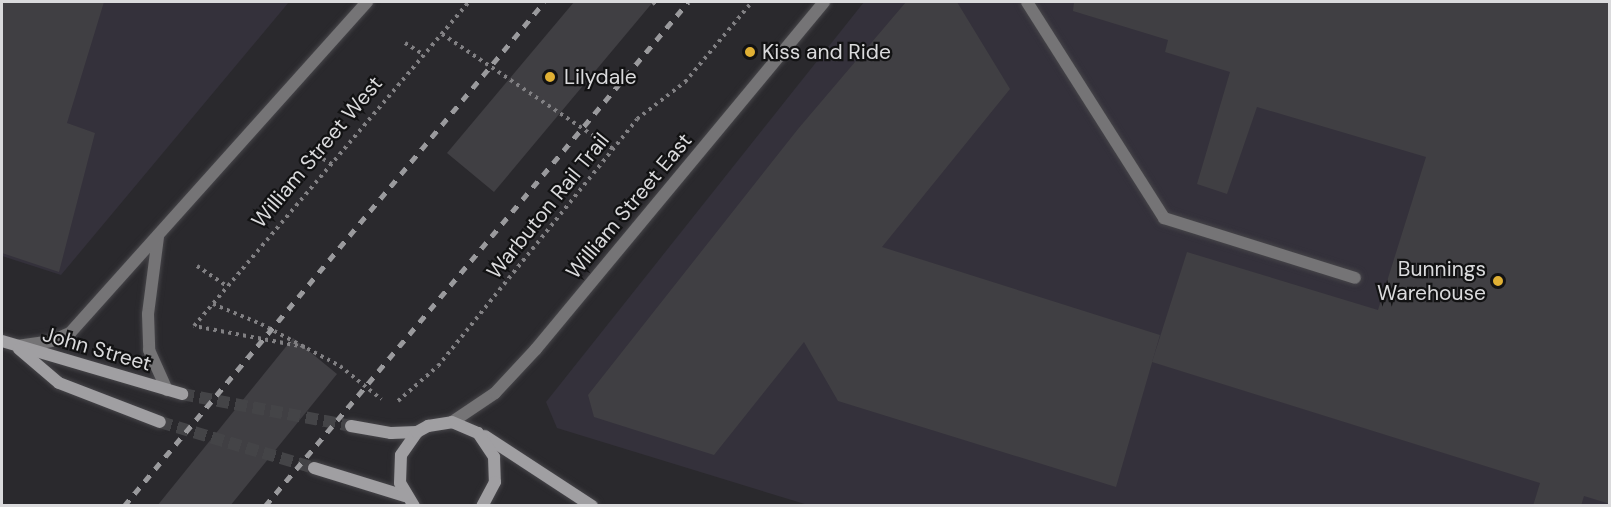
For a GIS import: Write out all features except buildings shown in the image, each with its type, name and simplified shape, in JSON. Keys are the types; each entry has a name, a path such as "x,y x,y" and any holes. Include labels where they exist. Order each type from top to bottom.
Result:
{"main road":[{"name":"John Street","path":"2,340 182,394"},
{"path":"16,346 59,383 160,422"},
{"path":"351,426 391,434 417,432 452,422 478,433 592,506"},
{"path":"409,502 398,469 401,455 417,432"},
{"path":"478,433 488,443 497,469 491,493 482,506"},
{"path":"314,468 409,502"}],"street":[{"path":"16,346 51,341 70,333 367,2"},
{"name":"William Street East","path":"452,422 495,393 536,349 824,2"},
{"path":"1027,2 1164,218 1355,278"},
{"path":"158,236 148,314 149,350 167,390"}],"path":[{"name":"William Street West","path":"304,347 194,326 469,2"},
{"path":"653,2 657,6"},
{"name":"Warbuton Rail Trail","path":"304,347 340,366 392,406 438,366 637,119 685,82 752,2"},
{"path":"442,33 613,148"},
{"path":"405,43 424,55"},
{"path":"310,151 332,164"},
{"path":"197,266 228,287"},
{"path":"213,304 304,347"}],"shaded area":[{"path":"2,2 289,2 61,275 2,256"},
{"path":"864,2 1609,2 1609,505 808,505 557,428 546,402"}],"tunnel":[{"path":"182,394 351,426"},
{"path":"160,422 314,468"}],"railway":[{"path":"124,506 544,2"},
{"path":"265,506 688,2"}],"place":[{"name":"Kiss and Ride","path":"750,52"},
{"name":"Lilydale","path":"550,77"},
{"name":"Bunnings Warehouse","path":"1498,281"}]}
